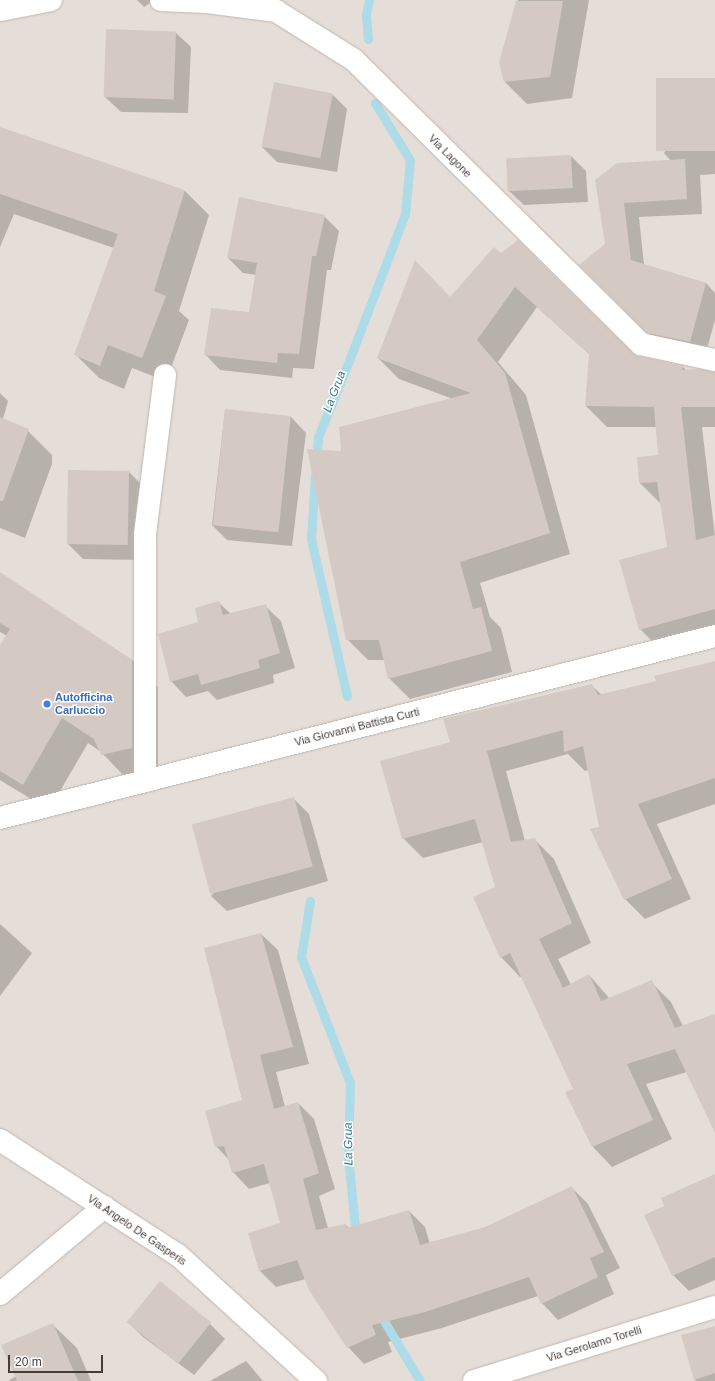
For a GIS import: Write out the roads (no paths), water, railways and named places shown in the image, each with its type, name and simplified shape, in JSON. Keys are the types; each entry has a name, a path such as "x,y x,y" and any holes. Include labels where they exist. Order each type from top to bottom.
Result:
{"street":[{"path":"0,10 52,0"},
{"name":"Via Lagone","path":"161,0 274,6 354,60 641,344 715,360"},
{"path":"145,781 145,534 165,375"},
{"name":"Via Giovanni Battista Curti","path":"0,818 715,636"},
{"name":"Via Angelo De Gasperis","path":"0,1140 178,1255 316,1381"},
{"path":"0,1294 104,1207"},
{"name":"Via Gerolamo Torelli","path":"474,1381 715,1307"}],"waterway":[{"name":"La Grua","path":"368,39 366,14 369,0"},
{"name":"La Grua","path":"316,461 318,437 405,214 410,160 375,103"},
{"name":"La Grua","path":"315,474 311,539 347,696"},
{"name":"La Grua","path":"310,901 301,957 350,1083 348,1156 356,1238"},
{"name":"La Grua","path":"378,1311 420,1381"}],"place":[{"name":"Autofficina Carluccio","path":"47,704"}]}
